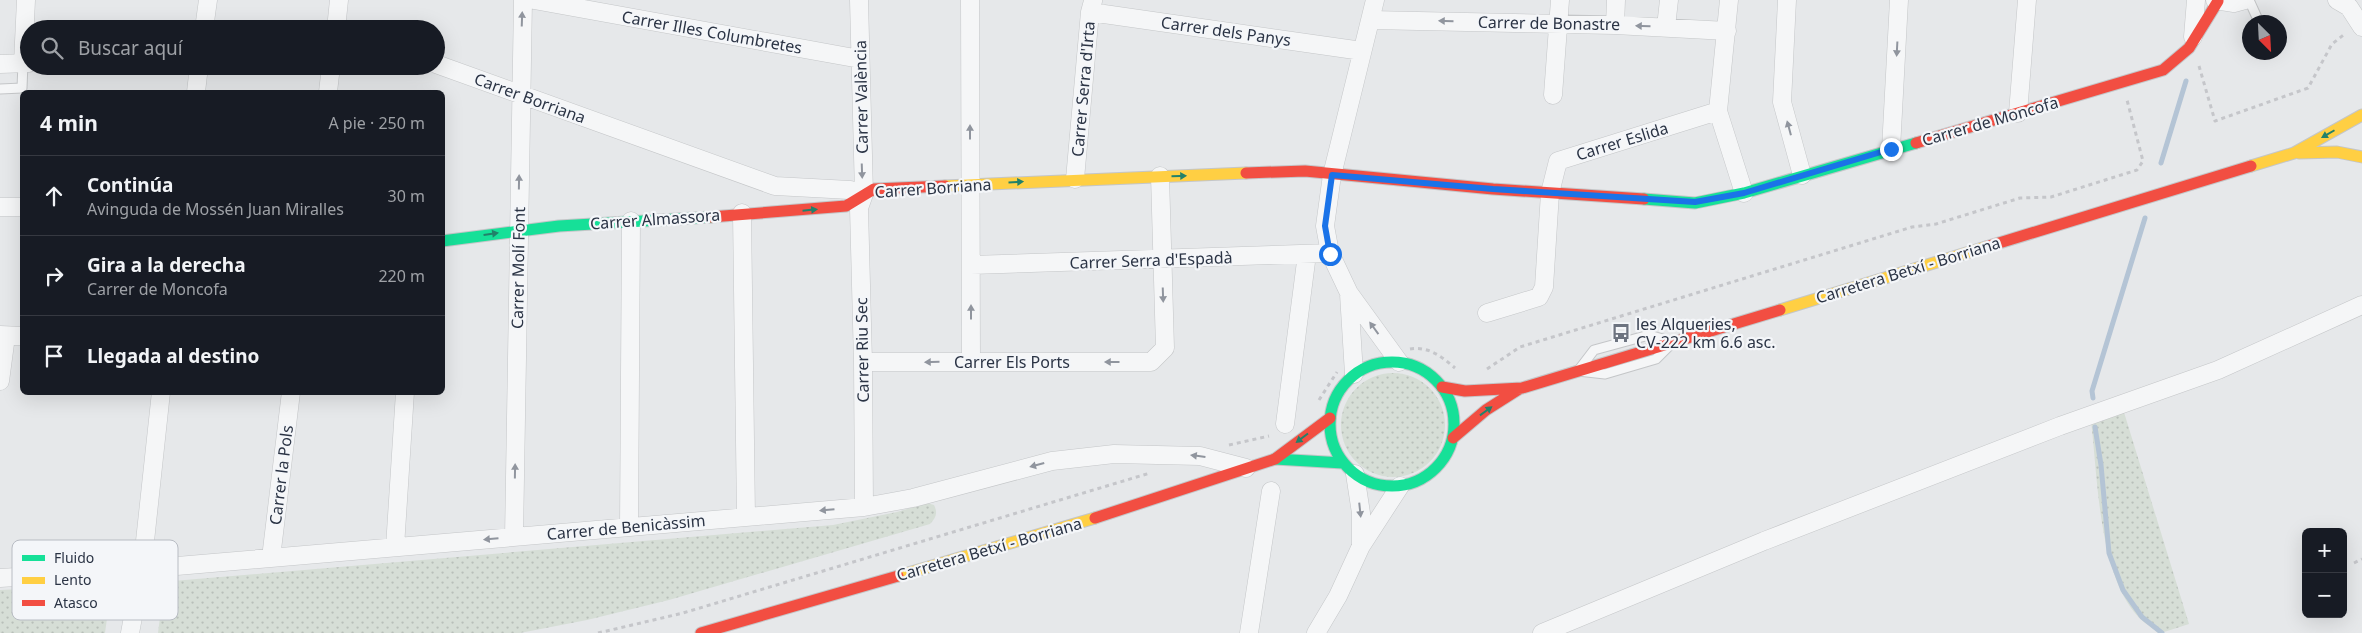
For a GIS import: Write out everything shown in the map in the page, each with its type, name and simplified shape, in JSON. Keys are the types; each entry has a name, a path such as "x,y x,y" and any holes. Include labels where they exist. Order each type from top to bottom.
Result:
{"main road":[{"name":"Carrer de Moncofa","path":"1332,175 1550,193 1695,202 1744,193 2163,70 2193,42 2216,1"},
{"name":"Carretera Betxí - Borriana","path":"1452,438 1486,410 1522,388 2294,153 2362,114"},
{"name":"Carretera Betxí - Borriana","path":"2294,153 2337,152 2362,157"},
{"name":"Carrer Borriana","path":"864,194 874,189 1075,179 1305,171 1332,175"},
{"name":"Carrer Almassora","path":"445,241 519,231 631,221 775,213 846,206 864,194"},
{"path":"1402,354 1430,375 1442,387 1450,403 1454,420 1452,438 1446,455 1434,470 1418,480 1400,486 1384,486 1369,482 1349,469 1335,449 1330,434 1330,418 1334,401 1347,372 1384,362 1402,354"},
{"name":"Carretera Betxí - Borriana","path":"1442,387 1465,390 1522,388"},
{"name":"Carretera Betxí - Borriana","path":"701,633 1069,527 1275,459 1330,418"},
{"name":"Carretera Betxí - Borriana","path":"1275,459 1349,469"}],"street":[{"path":"26,0 26,20"},
{"path":"205,20 208,0"},
{"path":"337,20 339,0"},
{"name":"Carrer Molí Font","path":"514,537 523,0"},
{"name":"Carrer Illes Columbretes","path":"534,0 860,59"},
{"name":"Carrer València","path":"859,0 864,194"},
{"path":"970,0 972,361"},
{"path":"1375,0 1332,175 1325,226 1330,254 1349,293 1402,354"},
{"path":"1553,95 1560,0"},
{"path":"1615,24 1616,0"},
{"path":"1666,27 1669,0"},
{"path":"1729,0 1718,111 1744,193"},
{"path":"1787,0 1782,102 1802,175"},
{"path":"1891,149 1899,0"},
{"path":"2018,113 2026,0"},
{"path":"2193,42 2196,0"},
{"path":"2216,1 2234,2 2245,0"},
{"path":"2337,0 2349,7 2361,25"},
{"name":"Carrer dels Panys","path":"1092,6 1362,51"},
{"name":"Carrer Serra d'Irta","path":"1075,179 1092,6"},
{"name":"Carrer de Bonastre","path":"1370,20 1615,24 1727,31"},
{"path":"0,64 20,63"},
{"name":"Carrer Borriana","path":"445,67 775,186 850,190 864,194"},
{"path":"196,90 198,75"},
{"path":"328,90 330,75"},
{"name":"Carrer Eslida","path":"1550,193 1558,161 1718,111"},
{"path":"1160,176 1162,260"},
{"path":"775,186 778,200 775,213"},
{"path":"1487,313 1539,297 1544,286 1550,193"},
{"name":"Carrer Riu Sec","path":"864,194 859,208 864,507"},
{"path":"0,207 20,207"},
{"path":"742,214 746,517"},
{"path":"629,527 631,221"},
{"path":"1280,429 1307,254"},
{"name":"Carrer Serra d'Espadà","path":"971,265 1330,254"},
{"name":"Carrer Els Ports","path":"863,362 1151,362 1165,348 1162,260"},
{"path":"1347,372 1349,293"},
{"path":"1542,633 1810,523 2060,426 2218,370 2362,305"},
{"path":"0,382 9,336"},
{"path":"145,540 161,395"},
{"name":"Carrer la Pols","path":"271,558 291,395"},
{"path":"395,547 405,395"},
{"name":"Carrer de Benicàssim","path":"178,566 864,507 913,498 1052,461 1114,454 1200,456 1246,468"},
{"path":"1349,469 1361,512 1361,546"},
{"path":"1316,633 1338,596 1361,546 1400,486"},
{"path":"1249,633 1271,491"},
{"path":"130,633 132,620"}],"lane":[{"path":"2249,0 2256,15"},
{"path":"0,89 22,88 24,75"}],"path":[{"path":"2199,65 2215,121 2308,88 2332,44 2361,25"},
{"path":"1479,372 1520,347 1912,227 1936,224 2020,198 2051,197 2137,170 2143,160 2126,93"},
{"path":"1402,354 1410,349 1421,347 1440,356 1457,369"},
{"path":"1317,404 1325,389 1347,372"},
{"path":"1226,445 1280,429"},
{"path":"598,633 683,613 1157,471 1160,455"},
{"path":"2354,563 2362,559"}],"shaded area":[{"path":"1393,373 1413,377 1430,388 1441,405 1445,425 1441,445 1430,462 1413,473 1393,477 1373,473 1356,462 1345,445 1341,425 1345,405 1356,388 1373,377"},
{"path":"2123,409 2189,624 2161,633 2145,623 2129,606 2109,557 2103,529 2091,421"},
{"path":"927,503 934,505 936,510 935,517 930,524 669,600 587,620 520,633 158,633 160,620 178,620 178,581 833,525 897,512"},
{"path":"12,589 12,620 107,620 105,633 0,633 0,590"}],"waterway":[{"path":"2161,163 2186,81"},
{"path":"2093,398 2092,391 2145,218"},
{"path":"2095,427 2101,465 2109,553 2123,590 2142,617 2162,633"}],"traffic: fast":[{"path":"1644,199 1695,203 1744,193 1916,143"},
{"path":"445,241 559,226 711,217"},
{"path":"1392,362 1416,367 1436,380 1449,400 1454,424 1449,448 1436,468 1416,481 1392,486 1368,481 1348,468 1335,448 1330,424 1335,400 1348,380 1368,367 1392,362"},
{"path":"1275,459 1343,463"}],"traffic: slow":[{"path":"2251,166 2294,153 2362,115"},
{"path":"2299,153 2337,152 2362,157"},
{"path":"945,186 1246,173"},
{"path":"1780,310 1986,247"},
{"path":"898,576 1095,518"}],"traffic: jam":[{"path":"1916,143 2163,70 2189,48 2218,1"},
{"path":"1986,247 2251,166"},
{"path":"1246,173 1305,171 1493,189 1644,199"},
{"path":"711,217 846,206 874,189 945,186"},
{"path":"1442,387 1465,391 1522,388 1780,310"},
{"path":"1453,438 1486,410 1519,389"},
{"path":"1095,518 1275,459 1330,418"},
{"path":"701,633 898,576"}],"place":[{"name":"les Alqueries, CV-222 km 6.6 asc.","path":"1621,333"}],"route":[{"path":"1330,254 1325,226 1332,175 1493,189 1695,202 1720,199 1744,193 1891,149"}]}
